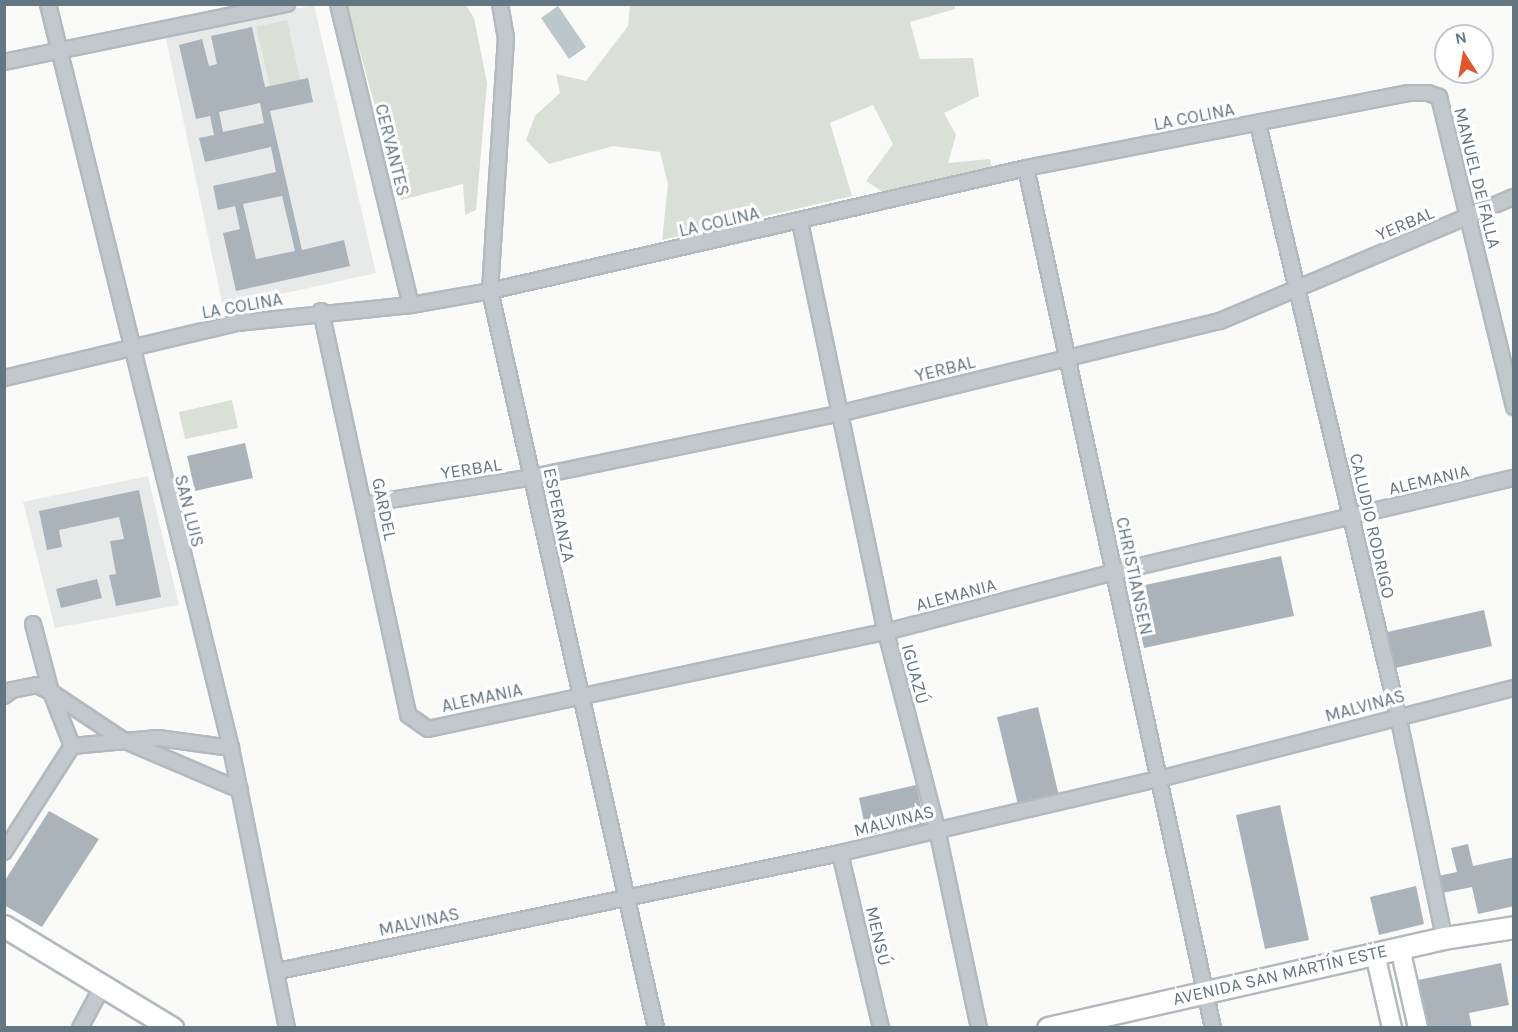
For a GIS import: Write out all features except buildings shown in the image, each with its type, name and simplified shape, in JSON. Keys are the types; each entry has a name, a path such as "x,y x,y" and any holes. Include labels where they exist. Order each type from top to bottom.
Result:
{"main road":[{"path":"4,926 172,1028"},
{"name":"AVENIDA SAN MARTÍN ESTE","path":"1048,1028 1444,938 1514,927"},
{"path":"1400,948 1418,1028"},
{"path":"1375,954 1392,1028"}],"street":[{"name":"SAN LUIS","path":"48,4 130,350 231,748 278,971 287,1028"},
{"path":"4,62 287,4"},
{"name":"CERVANTES","path":"338,4 411,305"},
{"name":"ESPERANZA","path":"500,4 506,37 490,291 656,1028"},
{"name":"LA COLINA","path":"4,378 237,323 321,311 411,305 490,291 800,222 1026,168 1408,93 1439,98"},
{"name":"MANUEL DE FALLA","path":"1439,98 1514,407"},
{"name":"CALUDIO RODRIGO","path":"1258,124 1299,288 1398,715 1444,938"},
{"name":"CHRISTIANSEN","path":"1026,168 1065,358 1115,572 1203,993 1213,1028"},
{"name":"YERBAL","path":"365,504 533,477 838,414 1220,321 1514,197"},
{"name":"IGUAZÚ","path":"800,222 838,414 886,632 937,829 979,1028"},
{"name":"GARDEL","path":"321,311 365,504 408,715"},
{"name":"ALEMANIA","path":"408,715 428,729 886,632 1115,572 1514,478"},
{"path":"33,624 51,692 72,746"},
{"path":"4,696 12,690 37,685 123,740 240,790"},
{"name":"MALVINAS","path":"278,971 840,853 1159,779 1398,715 1514,688"},
{"path":"72,746 158,738 231,748"},
{"path":"4,852 72,746"},
{"name":"MENSÚ","path":"840,853 881,1028"},
{"path":"80,1028 102,987"}],"shaded area":[{"path":"314,5 376,273 223,307 165,34"},
{"path":"347,5 466,5 474,18 487,83 476,210 465,215 463,184 401,200"},
{"path":"630,5 955,5 955,9 910,22 920,59 973,58 979,96 944,113 956,135 948,163 990,159 992,169 886,194 866,181 893,144 873,105 830,123 852,196 662,240 668,184 660,152 613,146 549,164 526,140 535,116 560,93 556,74 586,81 628,26"},
{"path":"558,6 586,47 569,59 541,18"},
{"path":"287,20 300,80 270,86 256,27"},
{"path":"232,400 238,428 185,439 179,412"},
{"path":"148,476 179,605 55,628 23,502"}]}
